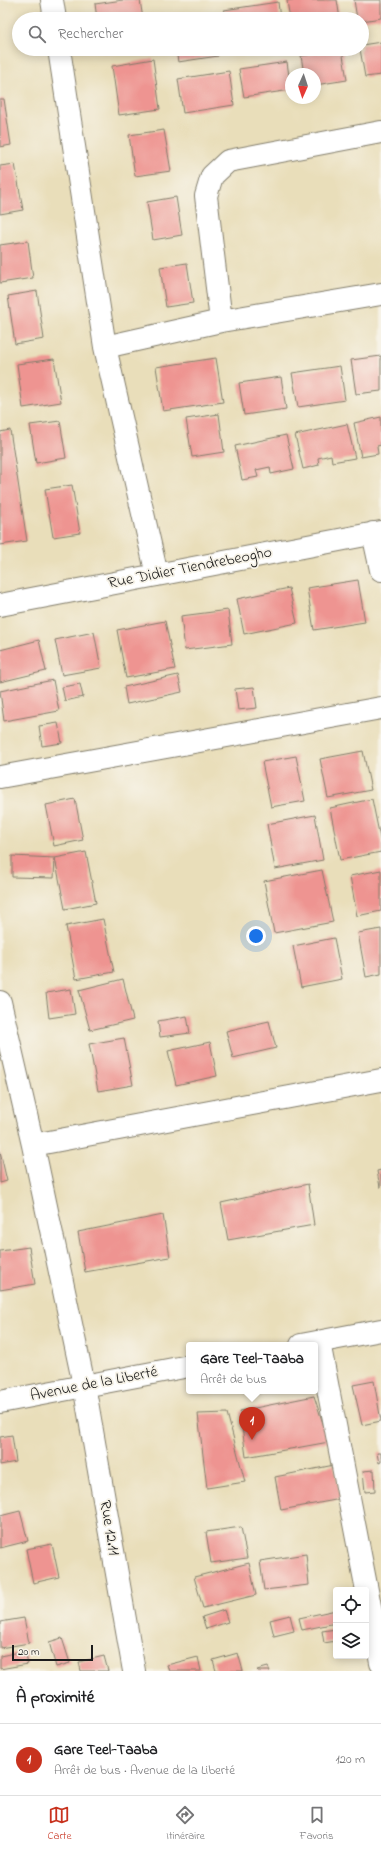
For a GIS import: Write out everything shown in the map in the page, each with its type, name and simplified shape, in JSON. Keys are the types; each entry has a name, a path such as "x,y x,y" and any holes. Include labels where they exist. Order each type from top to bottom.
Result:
{"street":[{"path":"52,0 54,12"},
{"path":"60,56 105,347 157,575"},
{"path":"221,321 206,196 212,176 228,161 381,132"},
{"path":"105,347 221,321 381,294"},
{"path":"377,533 381,570"},
{"name":"Rue Didier Tiendrebeogho","path":"0,605 377,533"},
{"path":"0,777 381,708"},
{"name":"Rue 12.11","path":"0,1007 33,1145 84,1385 134,1671"},
{"path":"33,1145 381,1080"},
{"path":"315,1342 381,1330"},
{"name":"Avenue de la Liberté","path":"0,1402 186,1367"},
{"path":"318,1379 381,1663"}],"building":[{"path":"123,0 140,0 142,12 96,12 95,4"},
{"path":"337,0 339,12 289,12 287,1"},
{"path":"354,0 381,0 381,18 369,20 369,12 356,12"},
{"path":"278,2 279,12 224,12 224,10"},
{"path":"381,42 381,75 365,77 361,56 369,56 369,44"},
{"path":"177,56 218,56 178,62"},
{"path":"301,56 343,56 347,80 321,84 321,68 303,68"},
{"path":"153,59 160,109 119,115 112,66"},
{"path":"287,62 288,68 285,68 285,91 244,97 239,69"},
{"path":"229,71 234,105 183,113 178,79"},
{"path":"0,99 4,99 11,145 0,147"},
{"path":"164,130 171,171 135,176 129,135"},
{"path":"15,164 23,210 0,214 0,166"},
{"path":"176,197 182,235 153,240 147,202"},
{"path":"28,241 33,278 0,283 0,245"},
{"path":"187,263 193,303 166,307 160,267"},
{"path":"37,291 44,339 15,344 8,296"},
{"path":"381,356 381,391 356,394 351,360"},
{"path":"216,358 223,402 163,411 156,367"},
{"path":"54,359 61,402 23,408 17,364"},
{"path":"340,366 345,400 298,407 292,373"},
{"path":"281,377 286,409 244,415 239,383"},
{"path":"219,414 224,452 192,457 186,419"},
{"path":"381,417 381,445 377,446 378,454 361,457 354,423"},
{"path":"60,421 66,458 36,463 30,425"},
{"path":"347,424 355,458 332,462 331,455 318,458 319,465 303,469 295,435"},
{"path":"10,430 27,541 0,545 0,432"},
{"path":"286,435 294,469 271,474 270,467 256,470 258,477 242,480 235,446"},
{"path":"72,485 80,533 53,537 45,489"},
{"path":"358,580 365,622 314,630 307,588"},
{"path":"289,588 297,623 244,634 237,599"},
{"path":"228,610 232,644 185,650 181,616"},
{"path":"165,621 175,669 126,678 117,630"},
{"path":"94,632 101,668 62,675 55,640"},
{"path":"39,640 46,671 0,682 0,650"},
{"path":"178,675 182,692 127,704 124,687"},
{"path":"53,680 59,711 4,721 0,691"},
{"path":"80,684 83,697 65,701 62,687"},
{"path":"254,687 257,708 238,710 235,689"},
{"path":"58,723 62,743 42,746 39,726"},
{"path":"363,751 371,790 328,798 320,759"},
{"path":"296,756 305,801 271,807 262,762"},
{"path":"75,799 83,840 54,846 46,805"},
{"path":"372,799 381,843 381,852 340,860 330,808"},
{"path":"315,815 323,860 275,869 267,824"},
{"path":"86,852 96,903 65,909 55,858"},
{"path":"12,856 55,858 54,878 12,877"},
{"path":"322,870 333,922 274,933 264,881"},
{"path":"381,870 381,911 357,916 350,876"},
{"path":"103,919 114,972 76,979 66,926"},
{"path":"381,929 381,974 366,977 358,933"},
{"path":"334,938 342,979 301,987 293,946"},
{"path":"123,979 133,1020 90,1030 79,990"},
{"path":"71,989 75,1014 49,1018 46,993"},
{"path":"187,1016 190,1033 160,1037 158,1021"},
{"path":"269,1021 276,1048 233,1058 226,1031"},
{"path":"124,1038 133,1085 98,1091 89,1044"},
{"path":"210,1042 217,1076 176,1085 168,1051"},
{"path":"0,1151 7,1181 0,1183"},
{"path":"381,1170 381,1187 380,1187 377,1171"},
{"path":"308,1184 314,1225 228,1240 221,1203"},
{"path":"163,1215 170,1257 85,1272 78,1232"},
{"path":"29,1247 35,1284 0,1290 0,1251"},
{"path":"374,1381 381,1421 362,1425 353,1385"},
{"path":"314,1396 329,1442 246,1457 240,1411"},
{"path":"227,1413 245,1482 207,1488 198,1414"},
{"path":"12,1435 16,1462 0,1465 0,1437"},
{"path":"377,1453 381,1453 381,1462 379,1463"},
{"path":"334,1465 341,1499 281,1510 275,1477"},
{"path":"374,1470 375,1491 365,1492 363,1471"},
{"path":"20,1511 28,1541 0,1548 0,1516"},
{"path":"241,1527 247,1558 211,1563 206,1532"},
{"path":"52,1544 59,1577 33,1583 26,1549"},
{"path":"306,1554 309,1585 264,1590 260,1561"},
{"path":"249,1563 256,1595 203,1608 194,1577"},
{"path":"224,1610 228,1622 206,1629 202,1617"},
{"path":"333,1611 333,1624 302,1630 299,1618"},
{"path":"290,1615 294,1631 274,1636 270,1620"},
{"path":"24,1618 29,1643 0,1648 0,1622"},
{"path":"333,1629 333,1642 324,1643 322,1631"},
{"path":"62,1638 70,1663 56,1667 49,1642"},
{"path":"25,1651 28,1664 0,1669 0,1656"},
{"path":"238,1653 243,1671 216,1671 213,1660"},
{"path":"104,1656 108,1671 81,1671 79,1662"},
{"path":"198,1657 201,1671 169,1671 167,1665"},
{"path":"268,1667 270,1671 257,1670"}],"place":[{"name":"Gare Teel-Taaba","path":"252,1440"}]}
